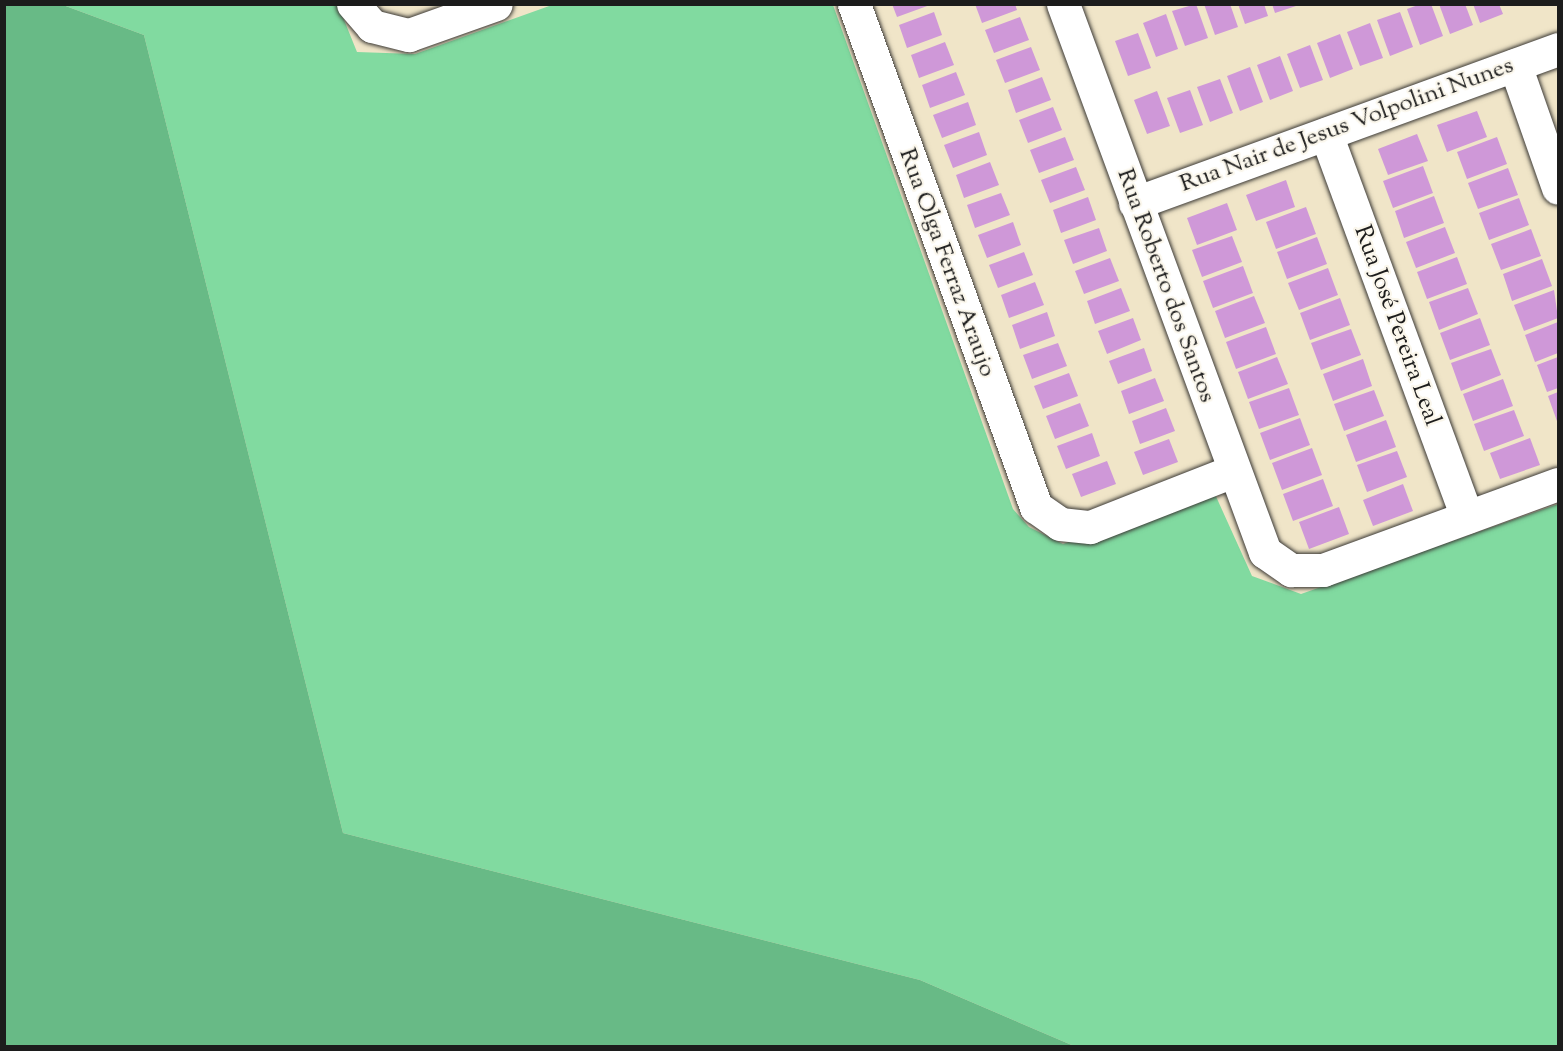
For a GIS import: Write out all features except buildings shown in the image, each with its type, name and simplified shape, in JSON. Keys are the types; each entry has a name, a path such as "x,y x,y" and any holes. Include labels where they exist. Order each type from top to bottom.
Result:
{"street":[{"path":"353,4 372,26 390,34 409,35 496,4"},
{"name":"Rua Olga Ferraz Araujo","path":"854,4 1028,494 1047,517 1090,527 1233,471"},
{"name":"Rua Roberto dos Santos","path":"1064,5 1257,538 1276,563 1291,570 1323,570 1467,518"},
{"name":"Rua Nair de Jesus Volpolini Nunes","path":"1135,203 1558,49"},
{"path":"1515,65 1558,188"},
{"name":"Rua José Pereira Leal","path":"1326,134 1467,518"},
{"path":"1467,518 1558,484"}],"green space":[{"path":"5,4 63,5 144,35 343,833 920,980 1074,1046 5,1046"},
{"path":"63,5 338,5 357,52 415,54 552,5 833,5 1013,509 1029,527 1063,544 1214,492 1252,576 1301,594 1558,504 1558,1046 1074,1046 920,980 343,833 144,35"}]}
